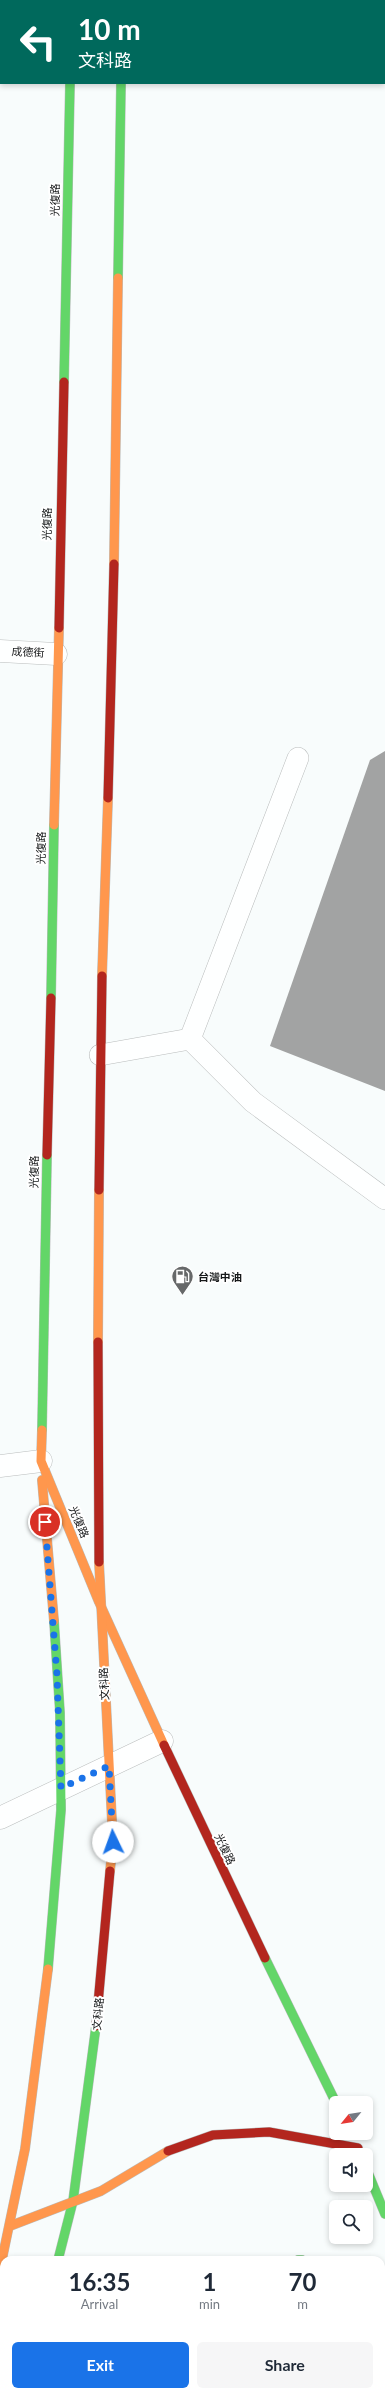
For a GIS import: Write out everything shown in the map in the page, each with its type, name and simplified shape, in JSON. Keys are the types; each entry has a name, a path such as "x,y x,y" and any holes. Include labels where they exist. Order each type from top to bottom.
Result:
{"main road":[{"name":"光復路","path":"70,84 56,654 41,1460 100,1602 200,1825 333,2096"},
{"name":"光復路","path":"100,1602 97,1420 100,1054 113,614 121,84"},
{"path":"3,2256 10,2226 42,2032 60,1841 61,1788 57,1675 41,1460"},
{"name":"文科路","path":"59,2256 73,2201 96,2031 113,1842 100,1602"},
{"path":"10,2226 101,2191 161,2153 213,2135 269,2132 345,2148"},
{"path":"373,2185 385,2214"}],"street":[{"name":"成德街","path":"0,651 56,654"},
{"path":"0,1466 41,1460"},
{"path":"0,1818 162,1741"}],"lane":[{"path":"190,1039 298,758"},
{"path":"100,1054 190,1039"},
{"path":"190,1039 253,1102 385,1199"}],"building":[{"path":"385,751 385,1091 270,1046 370,760"}],"traffic: fast":[{"path":"64,382 70,84"},
{"path":"118,278 121,84"},
{"path":"51,998 54,825"},
{"path":"42,1430 47,1155"},
{"path":"48,1969 61,1810 60,1713 54,1621"},
{"path":"265,1958 333,2096"},
{"path":"59,2256 73,2201 96,2026"},
{"path":"373,2185 385,2214"}],"traffic: slow":[{"path":"114,564 118,278"},
{"path":"54,825 59,628"},
{"path":"102,976 108,798"},
{"path":"98,1342 99,1190"},
{"path":"42,1430 41,1461 99,1602 164,1745"},
{"path":"42,1480 54,1621"},
{"path":"99,1562 113,1842 110,1871"},
{"path":"3,2256 25,2149 48,1969"},
{"path":"10,2226 101,2191 168,2151"}],"traffic: jam":[{"path":"59,628 64,382"},
{"path":"108,798 114,564"},
{"path":"99,1190 102,976"},
{"path":"47,1155 51,998"},
{"path":"98,1342 99,1562"},
{"path":"164,1745 265,1958"},
{"path":"96,2026 110,1871"},
{"path":"168,2151 213,2135 269,2132 358,2148"}],"place":[{"name":"台灣中油","path":"183,1296"}],"route":[{"path":"45,1522 57,1675 61,1788 109,1766 113,1842"}]}
